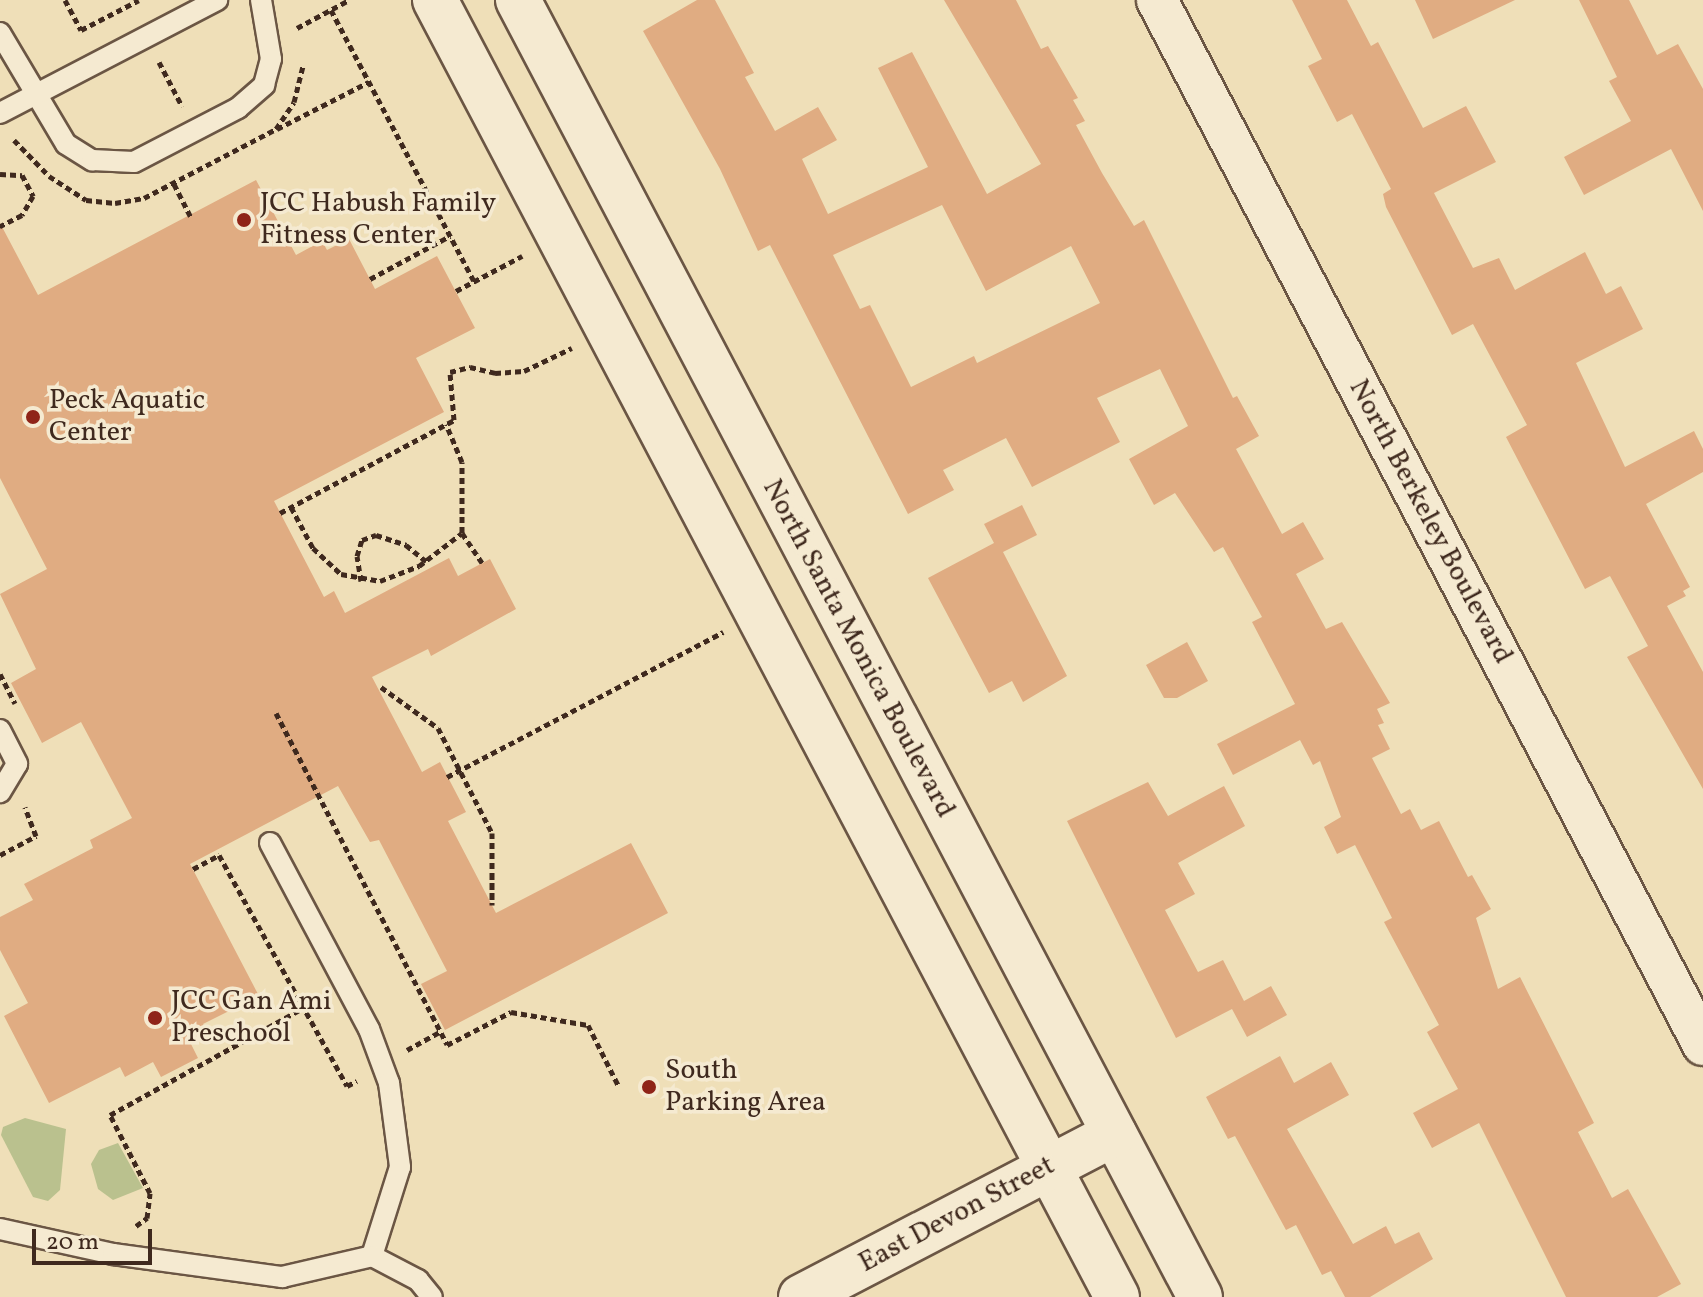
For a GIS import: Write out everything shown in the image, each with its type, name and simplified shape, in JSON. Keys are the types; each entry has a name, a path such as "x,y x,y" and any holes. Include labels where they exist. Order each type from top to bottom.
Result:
{"street":[{"path":"435,0 1117,1297"},
{"name":"North Santa Monica Boulevard","path":"518,0 1200,1297"},
{"name":"North Berkeley Boulevard","path":"1157,0 1703,1045"},
{"name":"East Devon Street","path":"801,1297 1114,1134"}],"lane":[{"path":"0,113 217,0"},
{"path":"0,33 34,95 77,154 118,164 156,153 238,108 264,85 271,59 261,0"},
{"path":"0,730 17,764 0,792"},
{"path":"270,843 369,1029 389,1083 400,1167 372,1256"},
{"path":"0,1229 113,1254 282,1277 372,1256 418,1280 432,1297"}],"path":[{"path":"65,0 81,30 139,0"},
{"path":"331,9 474,281"},
{"path":"152,50 187,117"},
{"path":"276,129 369,82"},
{"path":"0,174 22,175 33,196 22,215 0,226"},
{"path":"174,184 190,216"},
{"path":"370,279 450,236"},
{"path":"456,291 528,252"},
{"path":"280,513 454,420 450,372 470,367 495,373 524,371 577,345"},
{"path":"446,424 462,462 462,533 482,563"},
{"path":"291,507 325,561 361,581 399,576 426,561 462,533"},
{"path":"361,581 357,556 362,540 376,535 406,545 426,561"},
{"path":"447,777 727,630"},
{"path":"381,687 432,721 460,770 492,833 492,905"},
{"path":"276,713 447,1045 511,1012 588,1025 618,1085"},
{"path":"193,869 219,855 347,1086 357,1081"},
{"path":"129,1229 147,1218 150,1193 110,1115 182,1070 303,1008"},
{"path":"401,1053 440,1032"}],"green space":[{"path":"25,1118 66,1129 60,1190 48,1201 33,1197 1,1135 3,1127"},
{"path":"118,1143 143,1188 113,1200 98,1189 91,1164 99,1150"}],"building":[{"path":"697,0 715,0 754,73 745,77 775,131 818,107 837,140 802,159 828,214 928,167 878,68 912,52 987,194 1041,164 944,0 1016,0 1041,49 1048,46 1078,98 1073,100 1085,121 1076,125 1102,173 1134,226 1144,220 1233,398 1237,396 1259,436 1236,449 1282,534 1303,522 1324,559 1296,574 1326,629 1342,622 1390,703 1377,709 1384,723 1378,725 1390,749 1372,758 1401,814 1410,809 1421,830 1439,821 1468,877 1472,875 1491,909 1476,918 1498,989 1520,977 1594,1123 1578,1132 1612,1198 1628,1189 1681,1284 1657,1297 1566,1297 1479,1123 1432,1148 1413,1113 1458,1089 1427,1032 1439,1025 1384,922 1392,918 1355,845 1337,854 1324,827 1341,817 1320,761 1313,765 1300,740 1233,775 1217,744 1295,704 1252,622 1262,617 1223,547 1214,552 1175,493 1154,505 1129,459 1188,426 1160,369 1097,398 1120,442 1032,487 1006,438 943,470 954,490 908,514 770,245 758,251 720,169 643,31","holes":["942,205 986,291 1071,246 1100,303 977,363 974,356 911,387 870,305 860,309 833,255"]},
{"path":"1292,0 1347,0 1371,46 1378,42 1423,128 1466,106 1496,162 1434,193 1473,268 1499,258 1515,290 1585,252 1606,294 1621,286 1643,329 1576,363 1625,467 1694,431 1703,449 1703,472 1646,504 1690,587 1683,591 1686,596 1667,606 1703,672 1703,789 1627,657 1648,646 1610,576 1585,589 1506,437 1527,425 1473,324 1452,335 1386,207 1383,194 1391,189 1352,114 1337,122 1308,66 1322,59"},
{"path":"1415,0 1515,0 1433,39"},
{"path":"1579,0 1629,0 1657,55 1678,44 1703,89 1703,211 1671,149 1584,195 1564,157 1631,121 1609,81 1617,77"},
{"path":"256,180 296,255 322,241 327,250 349,239 375,289 437,256 475,328 416,358 444,412 274,501 324,597 334,591 345,613 449,558 458,576 490,559 516,609 431,656 428,649 372,677 422,772 440,762 466,812 448,821 496,913 631,843 668,913 445,1030 421,984 447,971 379,840 370,842 338,786 190,864 259,996 203,1024 209,1035 191,1044 198,1058 161,1077 153,1062 125,1077 120,1067 49,1103 4,1016 28,1003 0,950 0,917 33,900 24,884 93,848 90,840 132,818 81,722 42,743 11,683 36,669 0,594 47,569 0,478 0,223 38,295"},
{"path":"1022,505 1037,535 1003,552 1067,676 1023,702 1012,681 989,693 928,578 994,543 984,524"},
{"path":"1187,642 1208,681 1177,698 1164,698 1146,665"},
{"path":"1148,782 1168,816 1224,786 1245,826 1178,863 1195,894 1165,910 1198,972 1223,960 1244,1001 1271,986 1287,1015 1247,1037 1232,1009 1176,1038 1067,821"},
{"path":"1280,1056 1294,1083 1331,1062 1349,1095 1287,1129 1353,1244 1386,1226 1395,1244 1419,1232 1433,1259 1370,1297 1345,1297 1331,1271 1322,1275 1296,1225 1286,1230 1235,1136 1228,1139 1206,1097"}],"place":[{"name":"JCC Habush Family Fitness Center","path":"244,220"},
{"name":"Peck Aquatic Center","path":"33,417"},
{"name":"JCC Gan Ami Preschool","path":"155,1018"},
{"name":"South Parking Area","path":"649,1087"}]}
